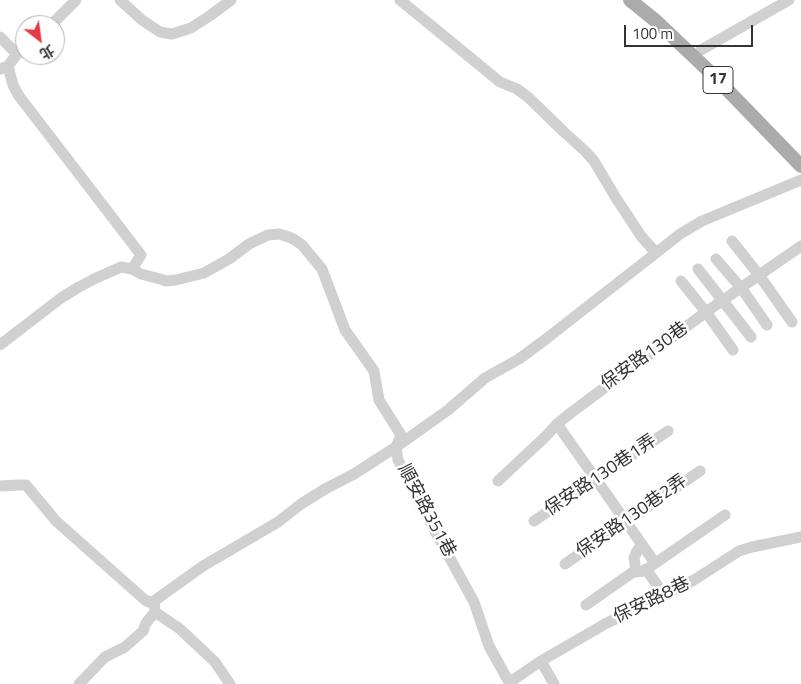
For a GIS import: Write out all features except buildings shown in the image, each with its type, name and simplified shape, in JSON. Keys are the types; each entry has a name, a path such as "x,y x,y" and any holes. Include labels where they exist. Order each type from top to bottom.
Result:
{"main road":[{"name":"17","path":"630,0 656,21 711,73 801,162"},
{"name":"17","path":"643,0 701,50 727,76 801,162"}],"street":[{"path":"61,15 76,0"},
{"path":"120,0 142,20 160,32 172,34 191,28 211,16 231,0"},
{"path":"400,0 500,82 529,98 586,152 594,161 641,236 656,253"},
{"path":"701,50 789,0"},
{"path":"0,37 15,47"},
{"path":"15,57 4,67 19,96 138,250 140,255 132,270"},
{"path":"79,684 105,657 125,647 143,631 154,607 203,566 278,522 326,488 354,474 396,447 448,410 470,389 519,359 546,339 680,234 702,221 801,180"},
{"name":"順安路351巷","path":"0,345 79,286 121,267 166,281 176,280 204,273 229,259 249,244 268,235 279,234 295,240 302,245 322,269 345,330 374,371 379,400 401,435 396,447 398,460 474,602 488,646 510,683"},
{"path":"732,241 792,322"},
{"name":"保安路130巷","path":"498,481 557,424 595,394 706,312 801,246"},
{"path":"716,259 742,288 768,325"},
{"path":"698,269 752,337"},
{"path":"681,281 733,350"},
{"path":"557,424 642,544 646,568"},
{"name":"保安路130巷1弄","path":"534,521 668,431"},
{"name":"保安路130巷2弄","path":"565,564 700,471"},
{"path":"0,486 26,485 56,521 187,635 215,662 230,684"},
{"path":"586,605 633,572 646,568 725,516"},
{"name":"保安路8巷","path":"510,683 541,660 605,624 694,580 738,552 752,547 801,537"},
{"path":"642,544 634,558 646,568 664,595"},
{"path":"541,660 554,684"}]}
